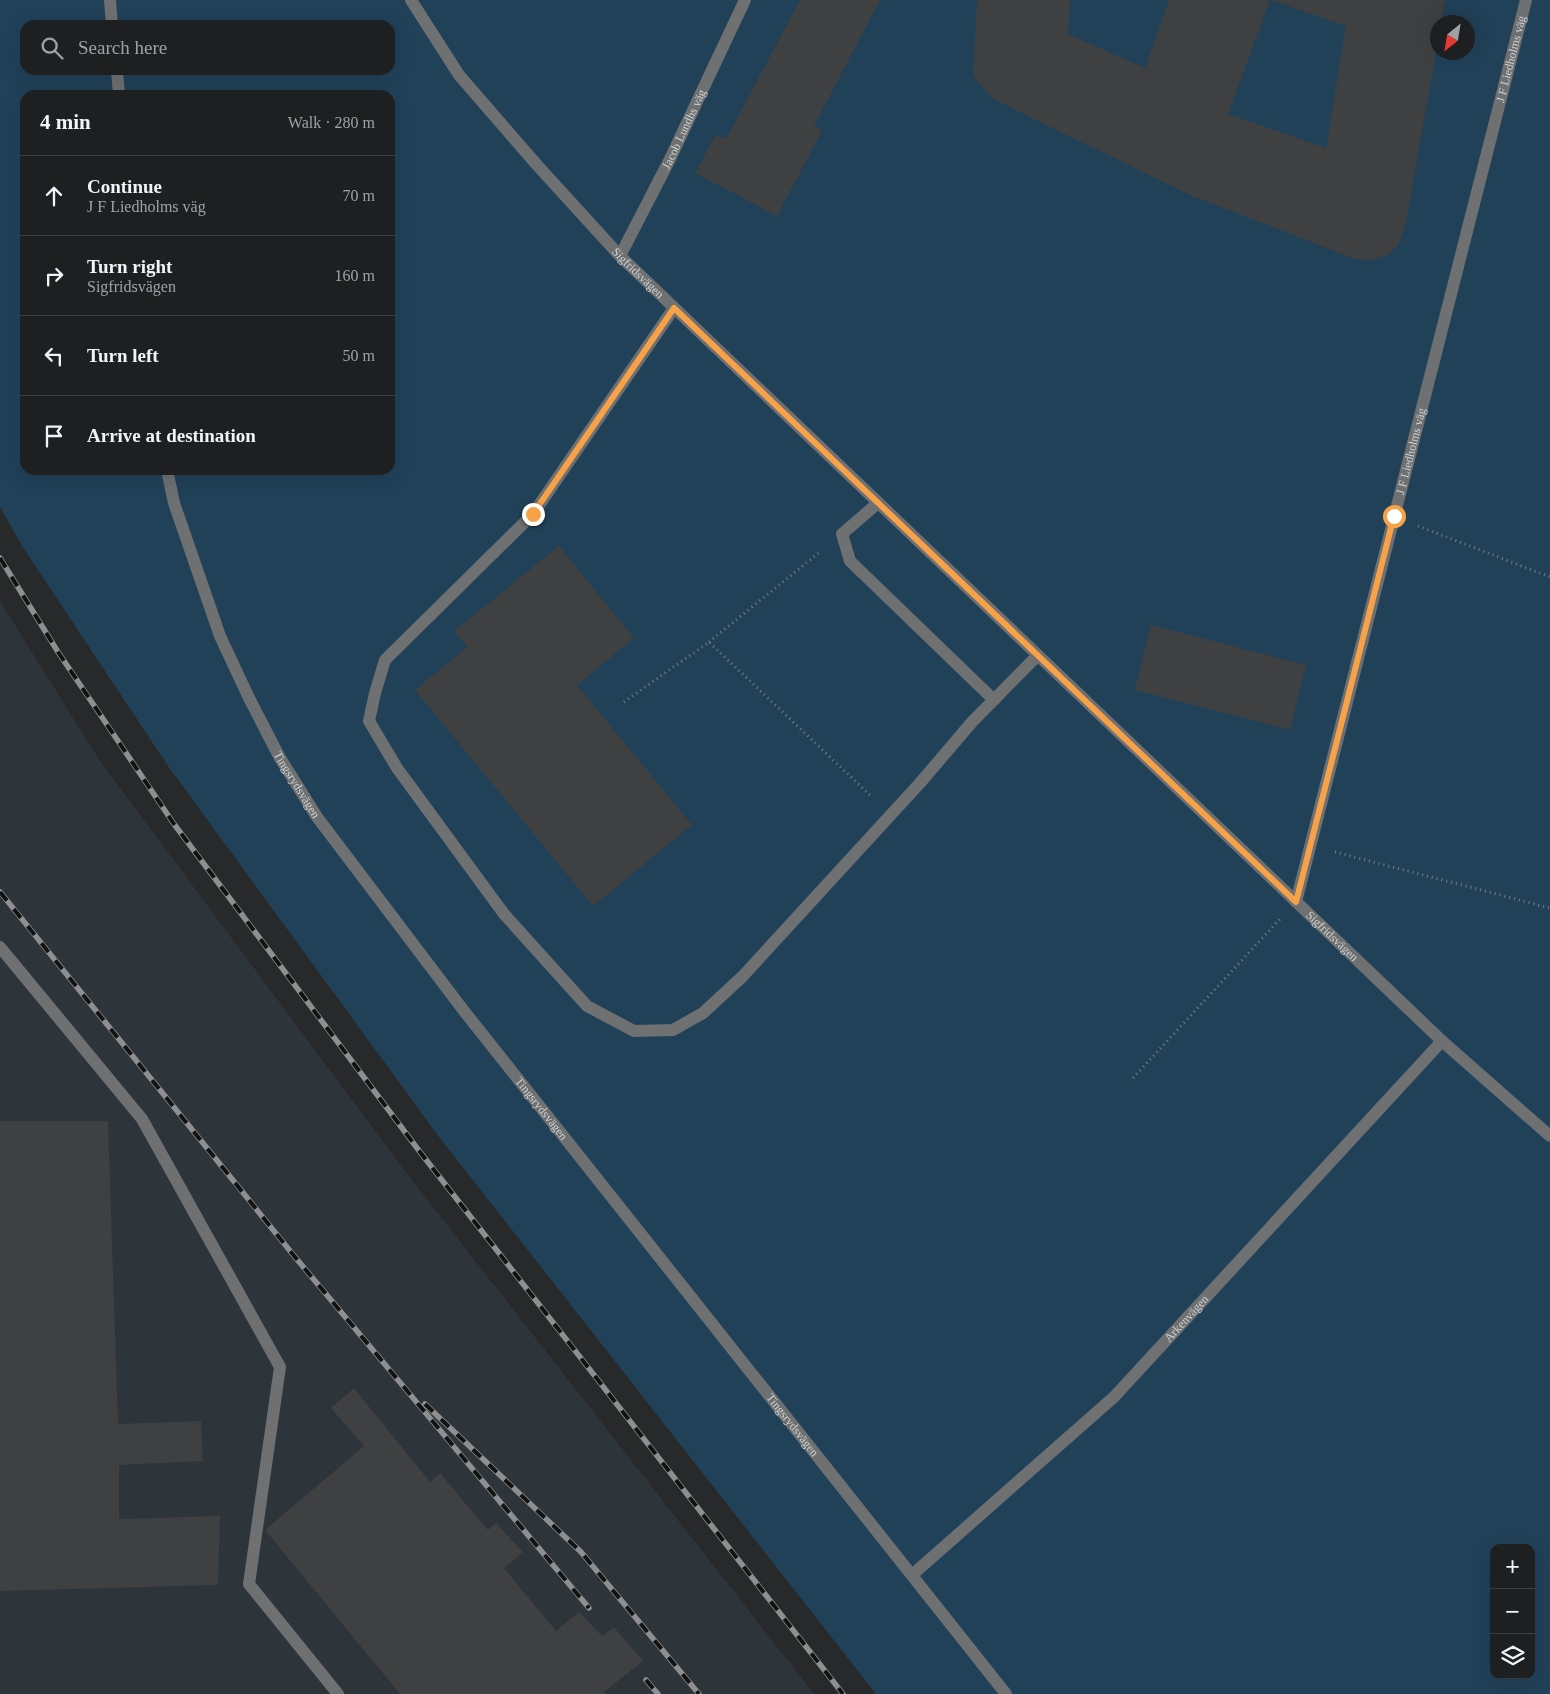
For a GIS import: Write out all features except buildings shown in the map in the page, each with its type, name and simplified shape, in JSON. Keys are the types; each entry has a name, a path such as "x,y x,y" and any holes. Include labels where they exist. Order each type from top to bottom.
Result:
{"street":[{"path":"110,0 112,20"},
{"name":"Sigfridsvägen","path":"411,0 459,75 620,256 1442,1041 1550,1136"},
{"name":"Jacob Lundhs väg","path":"620,256 670,159 745,0"},
{"name":"J F Liedholms väg","path":"1296,902 1526,0"},
{"path":"117,75 119,90"},
{"path":"674,308 533,514 385,660 374,693 369,721 397,768 504,914 587,1006 634,1031 673,1030 703,1012 742,977 972,722 1038,656"},
{"name":"Tingsrydsvägen","path":"168,475 174,503 220,636 248,698 280,758 317,817 464,1011 1006,1694"},
{"path":"878,503 842,534 850,561 994,700"},
{"path":"0,948 142,1119 280,1367 249,1584 338,1694"},
{"name":"Arkenvägen","path":"912,1575 1114,1397 1442,1041"}],"path":[{"path":"1394,516 1550,577"},
{"path":"624,702 709,642 842,534"},
{"path":"709,642 890,815"},
{"path":"1310,845 1550,908"},
{"path":"1133,1078 1296,902"}],"shaded area":[{"path":"0,0 1550,0 1550,1694 876,1694 439,1137 168,766 24,549 0,507"},
{"path":"0,601 100,761 405,1171 814,1694 0,1694"}],"railway":[{"path":"0,558 58,652 174,824 420,1152 843,1694"},
{"path":"0,892 295,1257 589,1608"},
{"path":"425,1404 581,1552 699,1694"},
{"path":"646,1680 658,1694"}],"route":[{"path":"533,514 674,308 1296,902 1394,516"}]}
